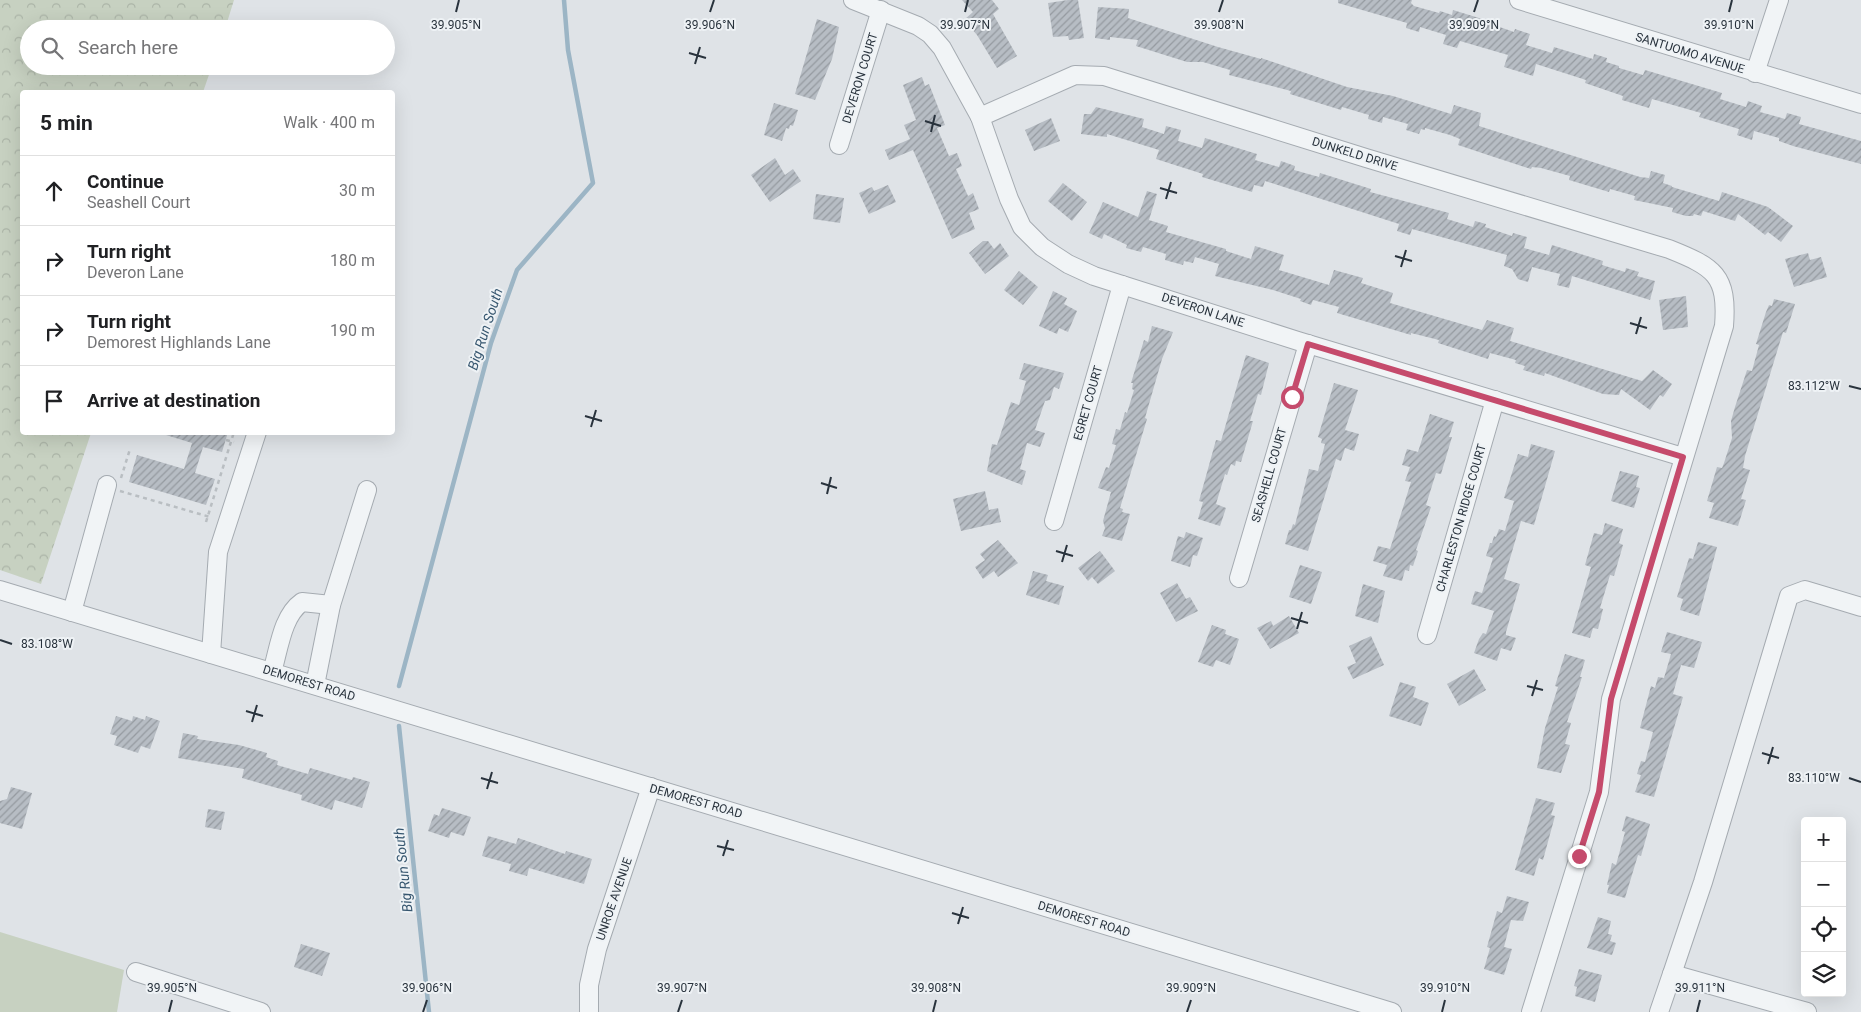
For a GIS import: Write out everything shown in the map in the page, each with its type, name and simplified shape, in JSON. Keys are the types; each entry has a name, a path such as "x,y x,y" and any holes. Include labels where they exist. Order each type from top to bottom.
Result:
{"street":[{"name":"DEVERON LANE","path":"853,0 918,26 936,41 951,62 980,117 1009,199 1022,227 1042,247 1068,264 1094,276 1308,344 1683,457"},
{"name":"SANTUOMO AVENUE","path":"1518,0 1861,104"},
{"path":"1755,73 1779,0"},
{"name":"DEVERON COURT","path":"839,145 881,10"},
{"name":"DUNKELD DRIVE","path":"980,117 1075,75 1104,76 1366,158 1669,248 1709,267 1721,286 1726,300 1724,326 1683,457"},
{"name":"EGRET COURT","path":"1054,521 1122,285"},
{"name":"SEASHELL COURT","path":"1239,578 1308,344"},
{"name":"CHARLESTON RIDGE COURT","path":"1427,635 1495,400"},
{"path":"211,654 218,552 255,435"},
{"path":"1531,1012 1599,792 1611,699 1683,457"},
{"path":"72,612 115,486"},
{"path":"315,685 331,605 367,490"},
{"name":"DEMOREST ROAD","path":"0,590 1392,1012"},
{"path":"1659,1012 1703,882 1789,596 1805,590 1861,607"},
{"path":"272,672 287,621 295,607 302,602 331,605"},
{"name":"UNROE AVENUE","path":"589,1012 589,985 597,949 651,788"},
{"path":"136,972 262,1012"},
{"path":"1672,974 1806,1012"}],"path":[{"path":"206,522 234,435"},
{"path":"226,440 233,442"},
{"path":"130,449 115,486 209,517"}],"green space":[{"path":"0,0 234,0 228,20 20,20 20,75 209,75 204,90 20,90 20,435 90,435 41,584 0,570"},
{"path":"0,932 124,970 117,1012 0,1012"}],"building":[{"path":"962,0 992,0 999,9 993,14 1017,56 997,68 977,35 964,20 973,12"},
{"path":"1078,0 1084,38 1069,40 1068,36 1053,37 1048,3"},
{"path":"1338,0 1412,0 1411,3 1414,6 1439,13 1440,11 1452,15 1453,10 1492,22 1491,24 1514,32 1515,29 1530,34 1526,45 1552,53 1554,47 1593,59 1594,54 1607,58 1606,62 1619,66 1619,68 1643,75 1645,70 1722,93 1720,99 1746,107 1748,101 1762,106 1760,112 1785,119 1787,113 1801,117 1799,124 1861,141 1861,164 1793,146 1779,141 1779,138 1754,131 1752,140 1737,135 1739,129 1699,117 1701,113 1652,99 1649,108 1622,100 1623,96 1585,83 1586,80 1536,64 1533,76 1504,67 1508,55 1460,41 1457,48 1443,44 1446,35 1420,27 1419,32 1406,28 1407,23 1338,3"},
{"path":"1098,7 1129,9 1128,18 1218,47 1261,58 1347,87 1393,96 1451,114 1454,105 1481,113 1479,126 1640,177 1649,178 1651,171 1665,175 1663,183 1719,201 1722,192 1768,207 1793,226 1781,242 1768,232 1765,235 1738,214 1735,221 1703,211 1701,216 1694,214 1693,216 1686,216 1672,212 1673,208 1634,200 1635,196 1610,189 1609,192 1569,180 1570,176 1541,168 1532,167 1531,169 1458,145 1460,139 1450,135 1425,128 1425,130 1421,129 1419,134 1406,130 1408,124 1383,117 1382,123 1368,119 1369,115 1342,107 1341,110 1290,94 1291,91 1229,75 1230,70 1203,62 1187,62 1136,46 1138,40 1110,37 1110,40 1095,38"},
{"path":"817,19 839,27 832,59 815,100 795,94"},
{"path":"922,77 925,86 929,84 945,125 937,128 949,156 957,153 962,166 956,169 968,196 973,193 979,209 969,213 975,229 952,239 913,150 889,160 885,150 910,139 904,125 916,120 903,85"},
{"path":"774,103 798,110 793,126 790,125 789,129 786,128 782,141 764,135"},
{"path":"1096,107 1144,119 1142,127 1164,134 1166,126 1181,130 1178,141 1202,148 1205,138 1257,154 1255,160 1279,167 1281,161 1295,166 1294,170 1319,177 1320,173 1371,189 1370,192 1449,213 1447,219 1473,227 1475,221 1486,224 1485,227 1512,236 1513,233 1527,237 1524,248 1549,255 1552,245 1603,261 1602,265 1625,272 1626,268 1639,272 1637,276 1655,281 1650,300 1572,276 1569,288 1557,285 1560,274 1532,267 1528,282 1518,279 1512,269 1504,266 1507,255 1412,229 1410,235 1397,231 1399,224 1265,181 1263,187 1254,185 1252,192 1202,177 1203,174 1156,159 1159,150 1107,134 1107,137 1081,134 1084,114 1091,114"},
{"path":"1051,118 1060,141 1034,151 1025,130"},
{"path":"775,158 785,175 793,169 801,181 770,202 751,175"},
{"path":"1063,183 1087,202 1072,221 1048,201"},
{"path":"888,185 896,202 869,214 859,193 872,187 874,191"},
{"path":"1147,191 1157,194 1149,220 1168,226 1166,232 1226,249 1226,251 1251,259 1255,246 1284,255 1279,270 1329,285 1334,270 1363,278 1361,283 1393,293 1390,303 1482,330 1487,320 1514,328 1510,341 1642,381 1653,370 1672,384 1663,397 1660,395 1650,410 1621,389 1619,395 1603,394 1545,373 1544,376 1523,370 1525,366 1515,363 1516,360 1490,353 1488,359 1438,343 1439,340 1411,333 1411,335 1337,313 1339,307 1313,300 1311,305 1300,301 1301,299 1273,290 1215,276 1219,264 1195,257 1193,263 1184,261 1183,265 1165,260 1166,254 1143,247 1141,252 1126,248 1127,245 1104,234 1102,239 1089,233 1103,202 1138,217"},
{"path":"816,194 844,198 840,223 813,219"},
{"path":"983,241 988,241 994,249 1000,243 1009,256 985,274 969,253"},
{"path":"1808,253 1810,260 1821,257 1827,277 1794,287 1785,259"},
{"path":"1019,271 1038,287 1023,305 1004,290"},
{"path":"1053,291 1067,298 1064,304 1077,311 1068,332 1059,328 1057,334 1039,326"},
{"path":"1686,296 1688,327 1663,330 1659,300"},
{"path":"1774,299 1795,304 1786,333 1783,332 1745,456 1743,468 1750,470 1741,499 1746,500 1738,526 1709,518 1714,503 1707,501 1717,467 1722,468 1724,463 1732,438 1731,421 1735,407 1747,370 1752,371 1759,345 1756,344 1766,312 1769,305 1772,306"},
{"path":"1152,326 1173,332 1162,359 1145,418 1147,419 1120,508 1123,509 1122,512 1130,514 1122,541 1102,536 1105,528 1103,521 1111,492 1098,488 1106,467 1109,468 1116,445 1112,444 1116,429 1120,430 1125,412 1127,413 1134,390 1132,389 1133,383 1131,383 1144,340 1148,342"},
{"path":"1246,355 1269,363 1261,395 1258,394 1250,421 1253,421 1241,462 1236,461 1235,466 1231,464 1227,475 1225,474 1216,504 1226,508 1220,526 1198,519 1203,502 1199,501 1216,440 1221,441"},
{"path":"1024,363 1064,373 1059,389 1054,387 1050,400 1045,401 1035,430 1045,433 1040,447 1027,443 1020,469 1026,471 1022,485 987,471 992,444 997,445 1011,402 1019,405 1026,381 1019,379"},
{"path":"1334,383 1358,390 1345,430 1359,434 1354,451 1345,448 1341,461 1336,459 1308,551 1285,544 1289,530 1291,530 1293,524 1295,525 1309,469 1318,471 1325,444 1321,443 1322,439 1318,437"},
{"path":"1430,414 1454,422 1449,437 1452,437 1441,474 1436,473 1426,505 1431,507 1416,550 1418,551 1413,566 1410,565 1409,571 1405,570 1402,581 1383,576 1387,565 1373,561 1378,546 1390,549 1411,482 1405,481 1410,467 1402,465 1407,449 1418,452"},
{"path":"166,435 227,435 222,452 203,447 195,473 215,479 206,505 129,482 137,455 184,469 192,443"},
{"path":"1531,444 1555,451 1534,525 1521,521 1504,579 1520,584 1506,632 1506,635 1516,638 1511,651 1501,648 1497,661 1474,653 1479,639 1483,633 1486,634 1494,611 1471,604 1475,591 1482,593 1493,558 1486,556 1490,543 1492,543 1494,536 1496,537 1499,529 1505,531 1514,501 1504,498 1518,454 1528,457"},
{"path":"1620,471 1639,476 1636,487 1640,488 1634,508 1611,501"},
{"path":"985,491 989,510 998,508 1001,522 961,531 953,499"},
{"path":"1605,523 1623,529 1619,543 1623,545 1614,576 1610,575 1600,608 1603,609 1598,629 1593,628 1590,638 1572,633 1591,567 1585,565 1594,533 1602,535"},
{"path":"1186,532 1203,538 1197,556 1193,555 1190,567 1171,561 1178,536 1184,538"},
{"path":"998,540 1018,563 998,577 994,571 983,579 975,567 985,560 980,554"},
{"path":"1698,542 1717,547 1699,616 1680,610 1683,599 1677,597 1689,558 1693,559"},
{"path":"1100,551 1115,571 1098,584 1092,577 1088,581 1078,568"},
{"path":"1300,565 1322,572 1311,604 1289,597"},
{"path":"1033,571 1048,575 1046,581 1064,586 1059,605 1026,595"},
{"path":"1177,583 1186,599 1190,597 1198,611 1176,622 1160,593"},
{"path":"1363,584 1385,591 1378,623 1355,616"},
{"path":"1289,616 1299,633 1270,649 1257,628 1271,621 1273,626"},
{"path":"1212,625 1226,630 1225,634 1239,639 1230,665 1216,660 1213,667 1198,662"},
{"path":"1667,632 1702,642 1694,668 1681,665 1673,694 1683,697 1654,797 1635,792 1641,775 1637,774 1641,761 1645,762 1653,732 1640,728 1651,686 1655,688 1658,677 1664,678 1671,654 1661,652"},
{"path":"1371,636 1384,665 1353,679 1347,667 1356,663 1349,646"},
{"path":"1565,654 1585,660 1580,677 1582,677 1567,722 1571,723 1565,744 1570,745 1561,773 1537,768 1545,728 1558,687 1555,686"},
{"path":"1474,669 1486,690 1459,706 1447,684"},
{"path":"1400,682 1416,687 1413,697 1429,703 1421,726 1389,716"},
{"path":"116,716 132,721 133,716 145,720 146,716 160,721 150,749 141,746 138,753 114,745 117,736 110,734"},
{"path":"183,733 198,736 197,739 239,745 267,753 266,757 278,761 277,765 308,774 310,768 352,780 353,777 370,782 362,808 335,800 332,810 301,800 302,795 242,778 244,769 178,758"},
{"path":"11,787 32,793 22,829 0,823 0,801 7,799"},
{"path":"1536,798 1555,803 1551,815 1555,816 1543,860 1539,858 1534,876 1515,870"},
{"path":"442,808 471,817 464,836 451,832 449,838 428,831 434,814 439,816"},
{"path":"208,809 225,812 221,830 205,827"},
{"path":"1626,816 1650,824 1641,856 1638,855 1625,898 1607,893 1609,885 1607,885 1612,863 1616,865 1625,832 1622,831"},
{"path":"488,836 516,844 518,838 565,854 566,851 592,859 584,884 529,868 527,876 509,871 511,864 482,856"},
{"path":"1507,896 1529,902 1523,921 1511,920 1504,947 1512,949 1504,975 1484,969 1490,948 1487,947 1497,911 1502,913"},
{"path":"1598,917 1611,921 1608,934 1612,935 1610,941 1616,943 1612,955 1587,948"},
{"path":"301,944 330,953 322,976 294,967"},
{"path":"1579,969 1602,975 1595,1002 1575,996 1577,987 1574,986"}],"waterway":[{"name":"Big Run South","path":"399,686 491,343 517,270 593,183 568,50 564,0"},
{"name":"Big Run South","path":"399,726 429,1012"}],"route":[{"path":"1292,397 1308,344 1683,457 1611,699 1599,792 1579,856"}]}
